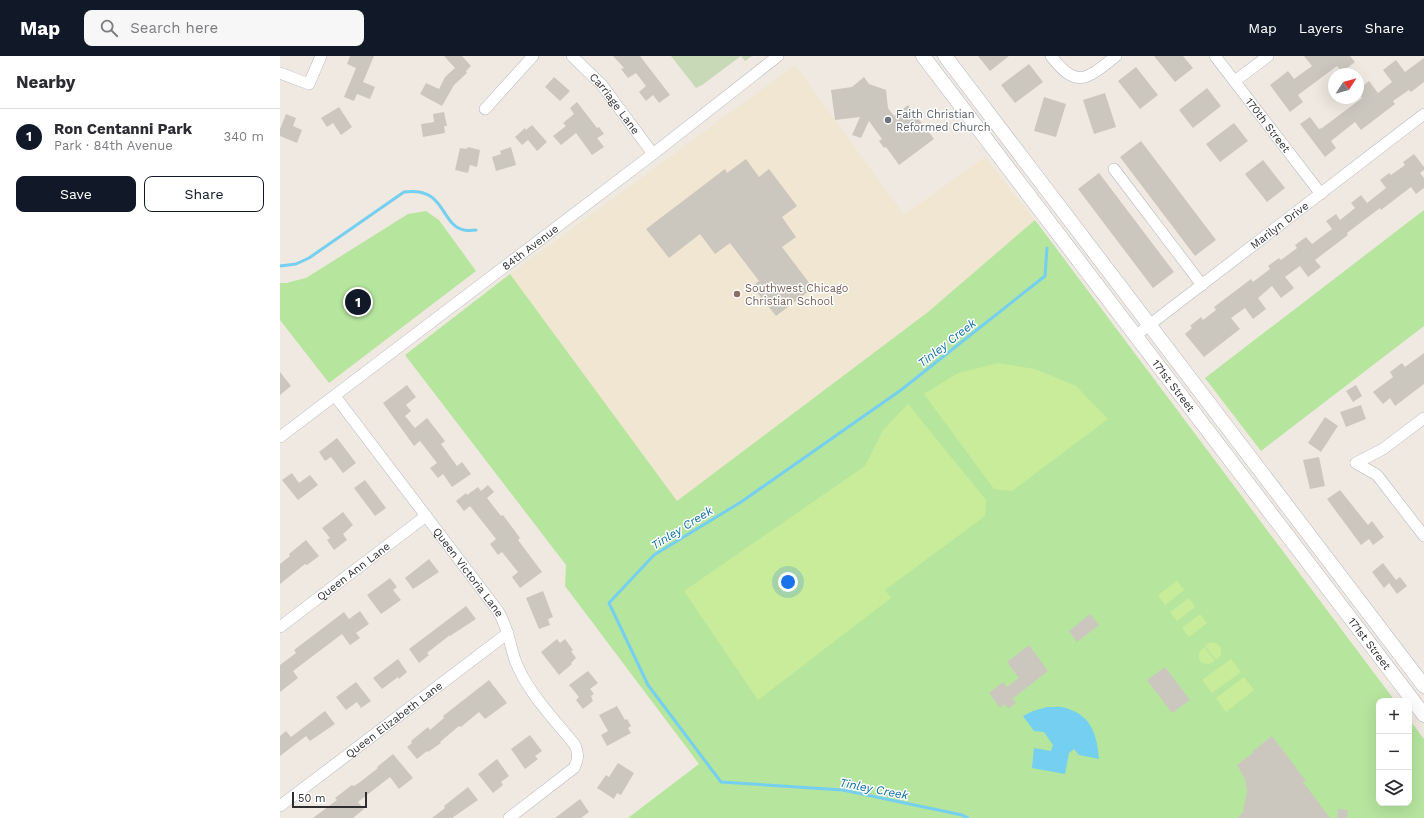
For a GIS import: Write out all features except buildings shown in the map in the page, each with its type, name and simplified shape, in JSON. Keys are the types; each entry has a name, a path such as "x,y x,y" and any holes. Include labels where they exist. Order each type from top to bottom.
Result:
{"street":[{"path":"280,73 309,84 321,56"},
{"path":"485,109 533,56"},
{"name":"Carriage Lane","path":"572,56 602,84 653,154"},
{"name":"84th Avenue","path":"280,437 653,154 778,56"},
{"name":"171st Street","path":"922,56 1424,715"},
{"name":"171st Street","path":"945,56 1424,686"},
{"path":"1051,56 1065,72 1076,78 1089,76 1116,56"},
{"name":"170th Street","path":"1215,56 1321,194"},
{"path":"1235,82 1268,56"},
{"name":"Marilyn Drive","path":"1135,336 1150,326 1424,114"},
{"path":"1114,169 1202,285"},
{"name":"Queen Victoria Lane","path":"335,396 498,610 505,622 516,660 531,690 575,745 578,752 578,761 574,768 509,818"},
{"path":"1424,418 1383,449 1356,463 1377,475 1424,536"},
{"name":"Queen Ann Lane","path":"280,627 426,516"},
{"name":"Queen Elizabeth Lane","path":"280,806 508,633"}],"shaded area":[{"name":"Southwest Chicago Christian School","path":"795,65 904,215 985,157 1035,220 928,312 677,502 510,274"}],"green space":[{"path":"671,56 741,56 696,88"},
{"path":"741,56 752,56 745,61"},
{"path":"1424,210 1424,326 1261,451 1205,378"},
{"path":"426,211 439,220 476,271 329,383 280,320 280,283 306,278 408,214"},
{"path":"1035,220 1393,698 1376,698 1376,806 1412,806 1412,723 1424,739 1424,818 628,818 699,764 565,586 566,565 405,355 510,274 677,501 928,312"},
{"path":"998,363 1035,369 1076,386 1108,419 1012,491 994,489 924,394 958,373"},
{"path":"908,404 986,500 985,516 885,590 891,598 758,700 684,591 865,466 883,430"},
{"path":"1177,581 1184,590 1165,605 1158,595"},
{"path":"1189,598 1195,607 1177,621 1170,612"},
{"path":"1200,614 1207,623 1189,637 1182,628"},
{"path":"1211,642 1216,643 1221,648 1221,655 1216,660 1205,646"},
{"path":"1204,647 1215,661 1209,664 1202,663 1199,659 1199,655 1200,651"},
{"path":"1231,659 1241,672 1212,693 1202,680"},
{"path":"1244,677 1254,690 1226,712 1216,698"}],"water":[{"path":"1047,707 1066,708 1082,716 1087,721 1095,734 1099,759 1079,755 1074,749 1069,753 1065,774 1032,768 1034,748 1051,751 1053,745 1044,732 1034,731 1023,716"}],"waterway":[{"path":"280,266 296,264 309,258 404,192 418,192 428,195 435,200 456,227 465,230 476,230"},
{"name":"Tinley Creek","path":"968,818 962,815 843,790 721,782 648,685 609,603 654,555 741,502 901,390 1045,276 1047,248"}],"place":[{"name":"Faith Christian Reformed Church","path":"888,120"},
{"name":"Southwest Chicago Christian School","path":"737,294"},
{"name":"Ron Centanni Park","path":"358,302"}]}
